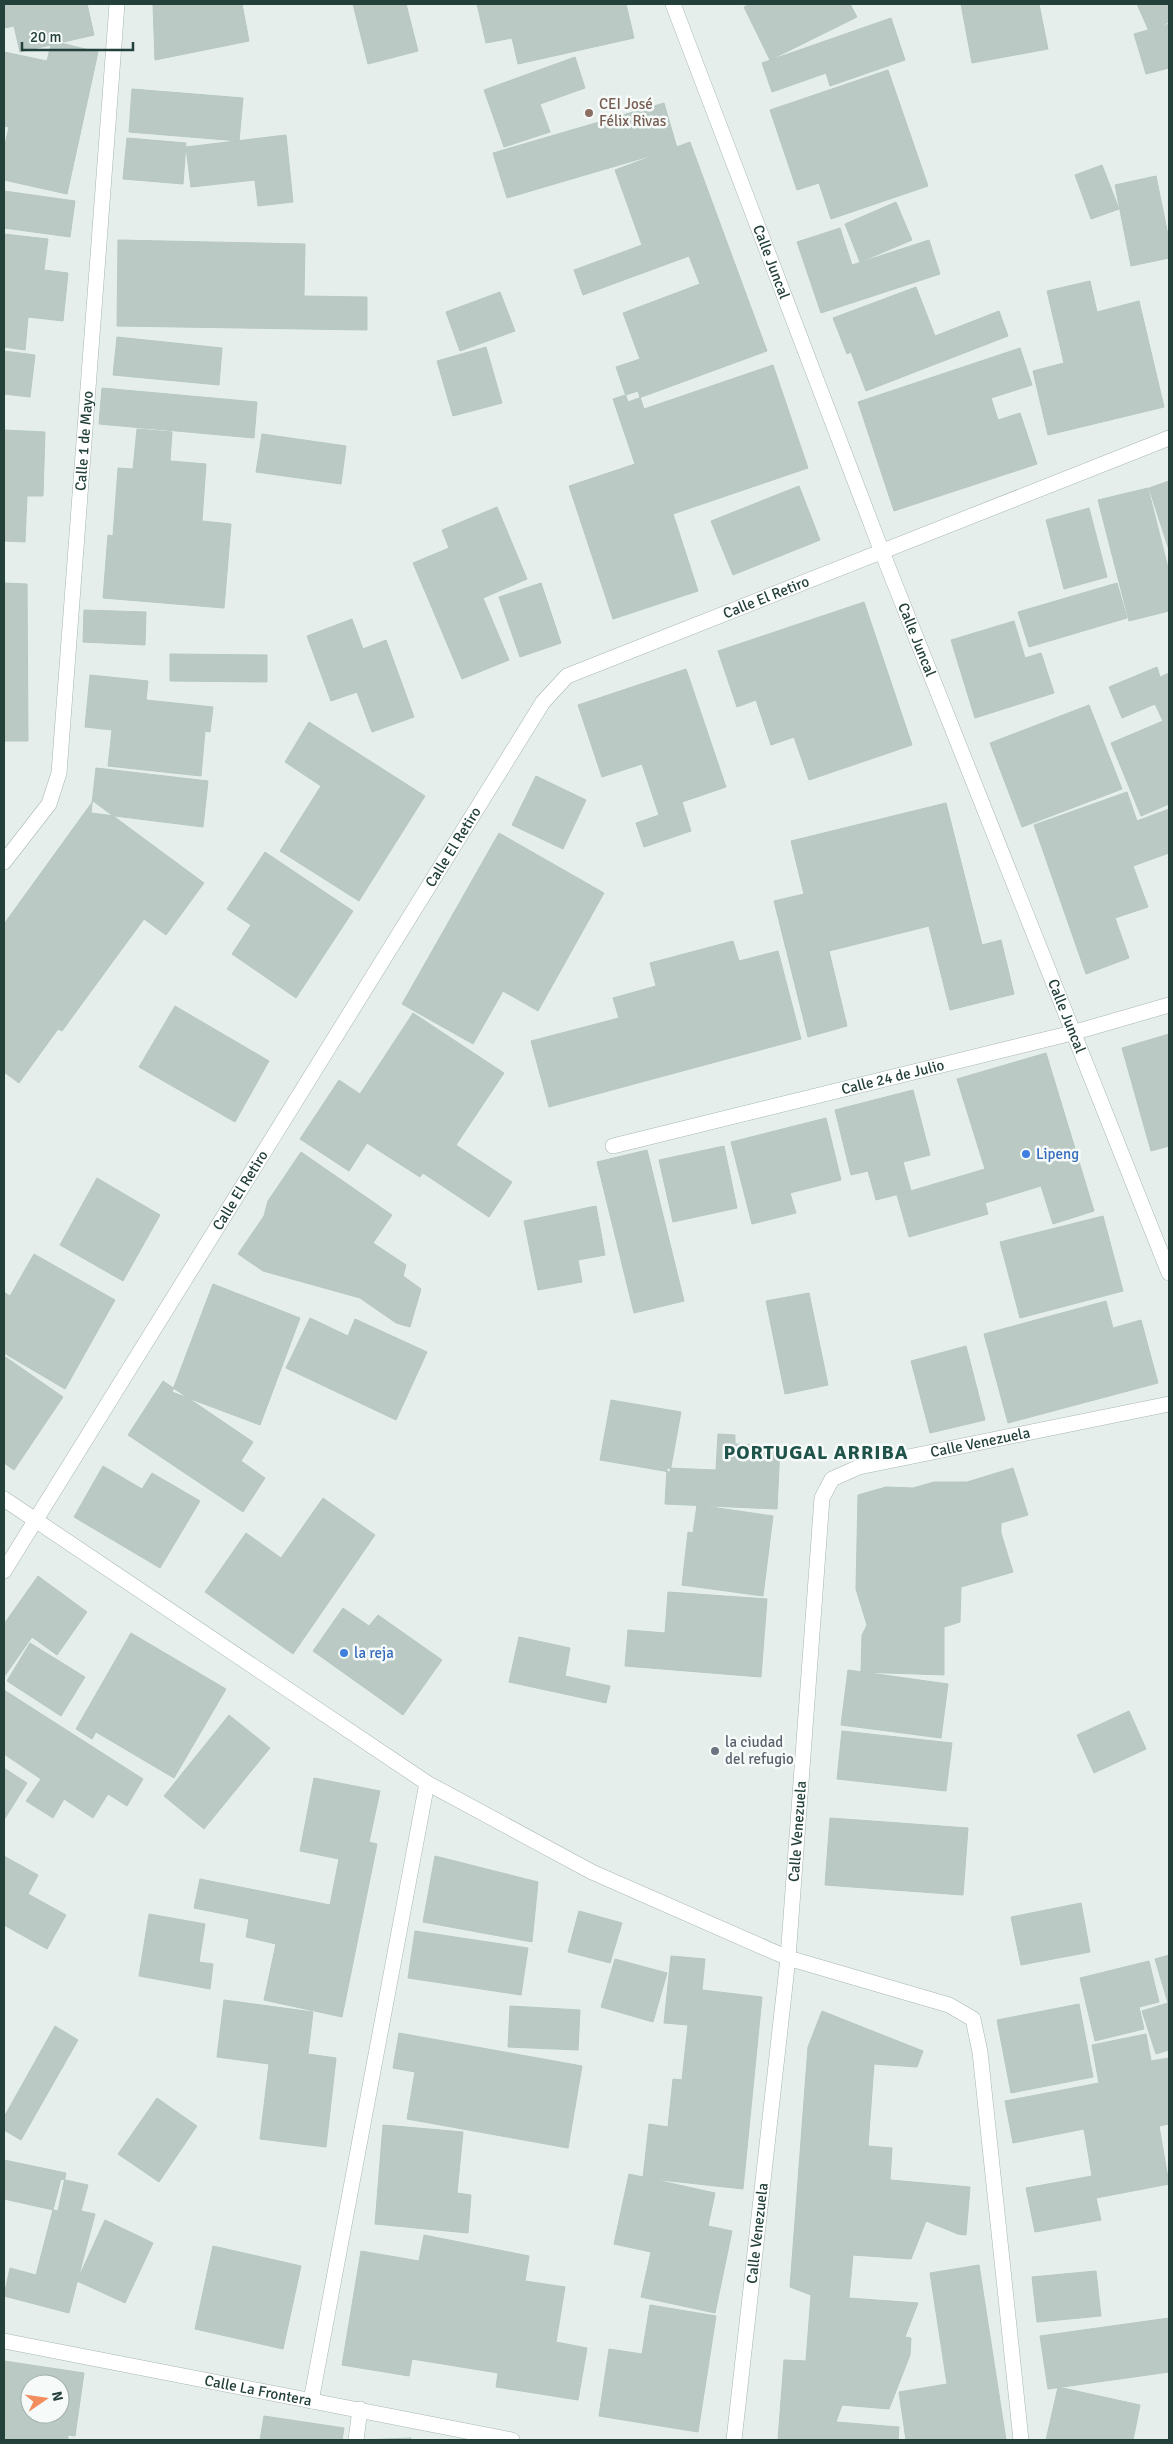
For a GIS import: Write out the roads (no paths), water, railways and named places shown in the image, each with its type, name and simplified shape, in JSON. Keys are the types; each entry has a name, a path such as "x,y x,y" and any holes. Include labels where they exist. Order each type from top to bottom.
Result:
{"street":[{"name":"Calle 1 de Mayo","path":"4,862 48,804 59,773 117,4"},
{"name":"Calle Juncal","path":"672,4 882,552 1169,1273"},
{"name":"Calle El Retiro","path":"4,1571 543,702 567,676 1169,438"},
{"name":"Calle 24 de Julio","path":"613,1146 1072,1033 1169,1005"},
{"name":"Calle Venezuela","path":"734,2440 788,1958 822,1498 832,1478 858,1467 1169,1404"},
{"path":"4,1499 427,1784 592,1872 788,1958 949,2005 973,2019 980,2052 1021,2440"},
{"path":"311,2401 427,1784"},
{"name":"Calle La Frontera","path":"4,2341 512,2440"},
{"path":"356,2440 360,2410"}],"place":[{"name":"CEI José Félix Rivas","path":"589,113"},
{"name":"Lipeng","path":"1026,1154"},
{"name":"la reja","path":"344,1653"},
{"name":"la ciudad del refugio","path":"715,1751"}],"district":[{"name":"PORTUGAL ARRIBA","path":"816,1452"}]}
